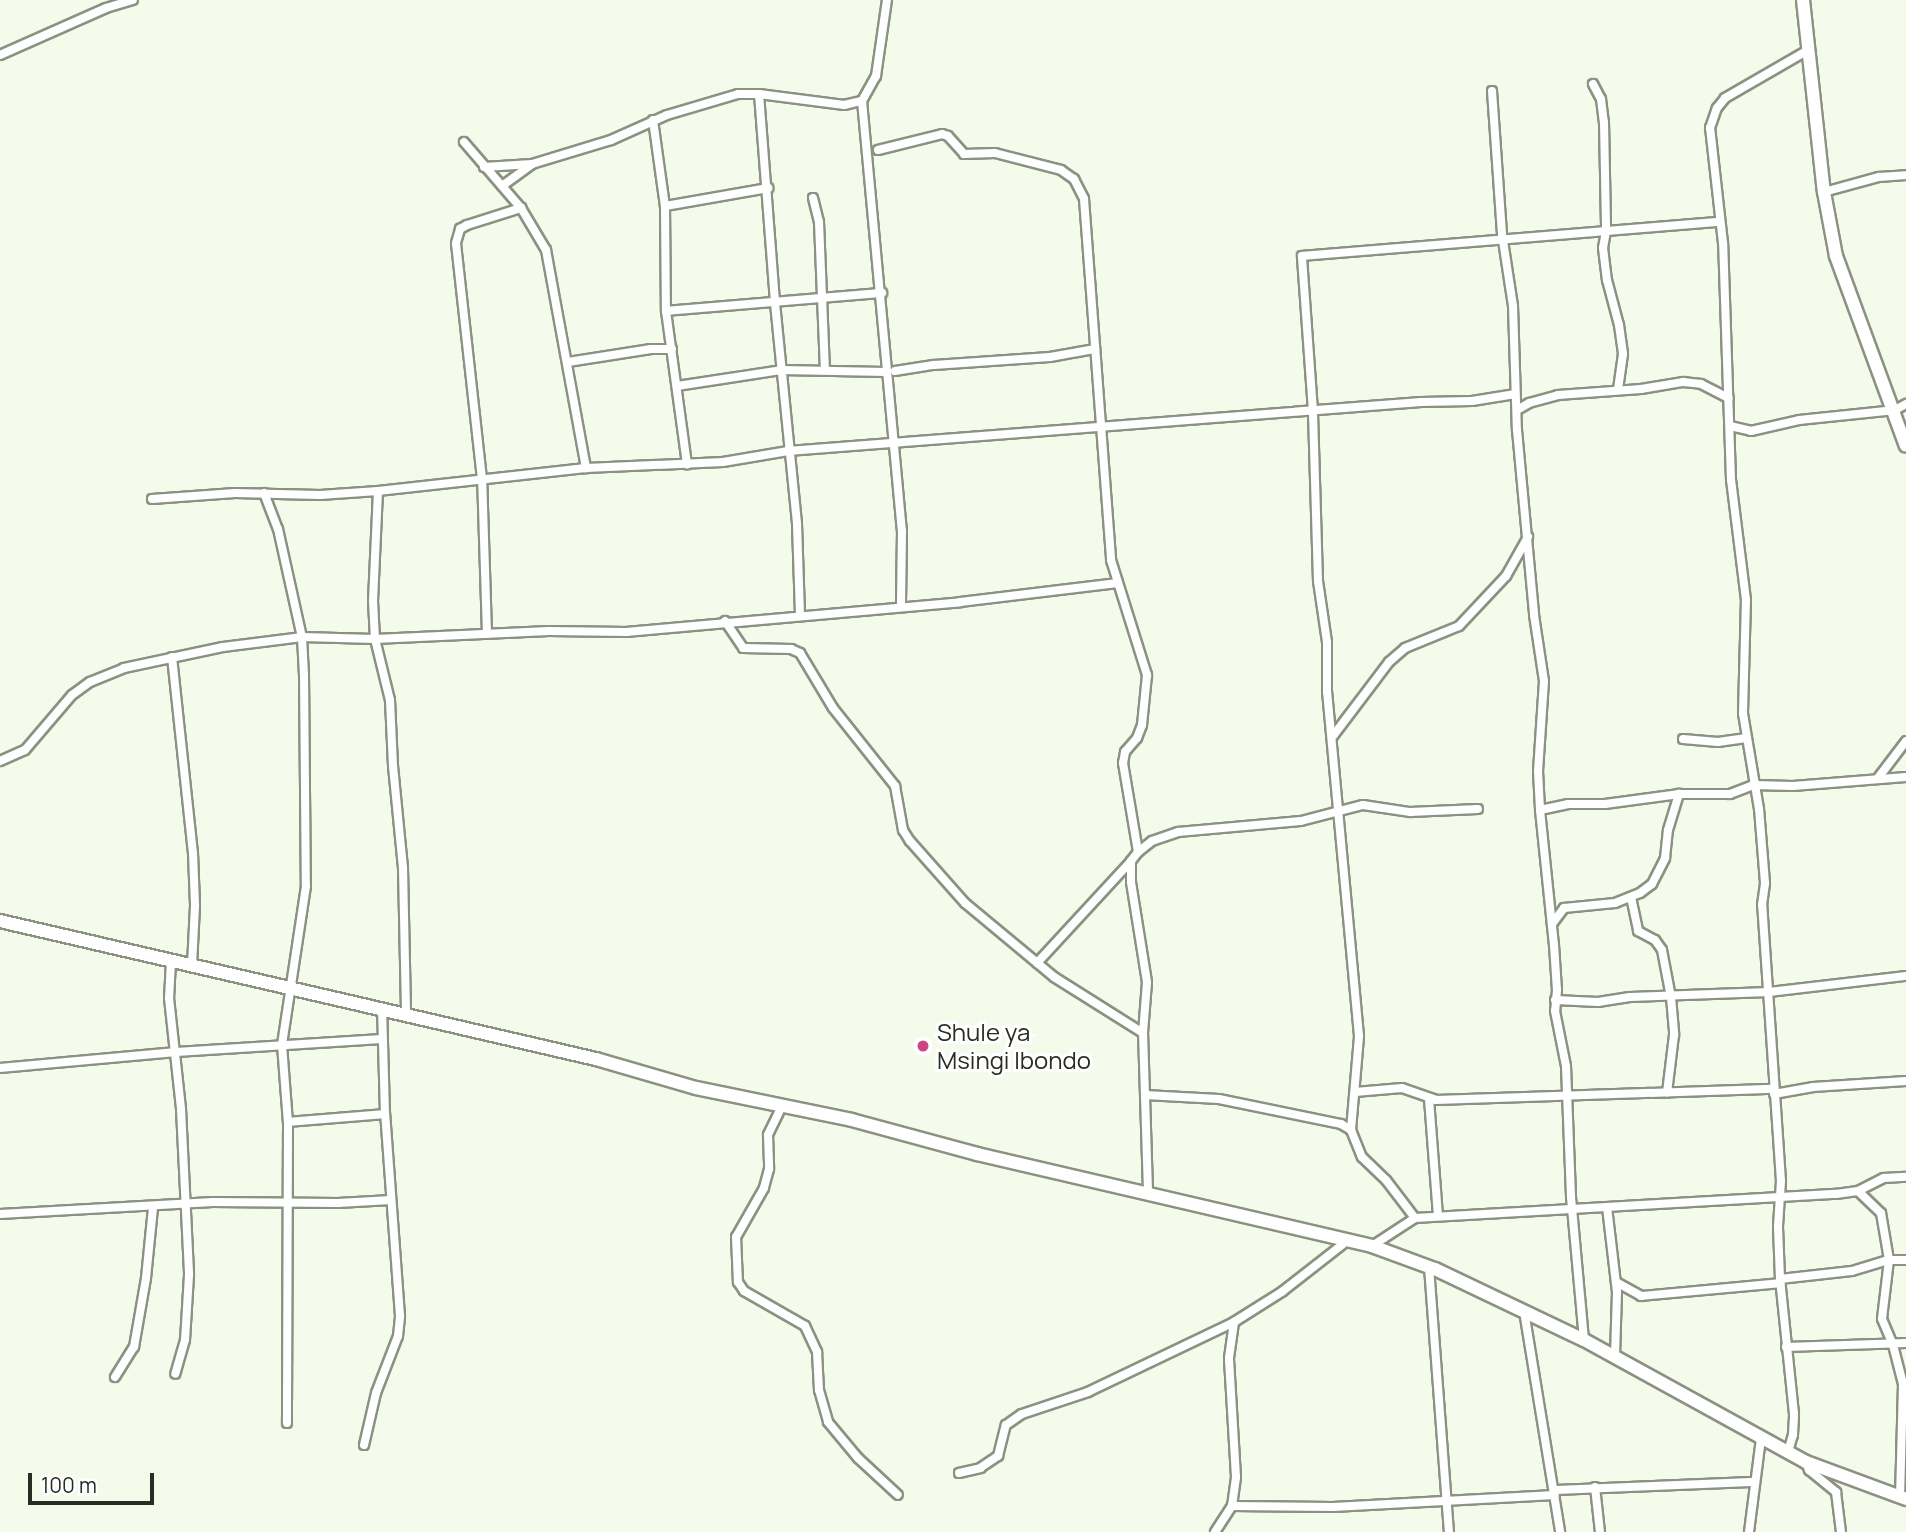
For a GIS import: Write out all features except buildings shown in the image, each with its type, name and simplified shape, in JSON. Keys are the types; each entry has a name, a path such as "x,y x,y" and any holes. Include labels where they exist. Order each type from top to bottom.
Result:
{"main road":[{"path":"1803,0 1824,192 1841,276 1900,407 1906,446"},
{"path":"0,921 382,1009 782,1107 852,1120 977,1154 1148,1191 1372,1247 1429,1267 1584,1340 1806,1462 1903,1498"}],"street":[{"path":"0,55 106,8 133,0"},
{"path":"887,0 876,76 862,101 890,372 892,443 902,531 901,605"},
{"path":"1788,1452 1793,1434 1794,1414 1780,1281 1780,1146 1762,905 1765,877 1759,810 1745,737 1743,688 1746,600 1731,480 1723,243 1710,128 1717,108 1741,86 1808,50"},
{"path":"1593,85 1601,99 1604,122 1606,231 1603,248 1623,354 1618,390"},
{"path":"1492,91 1502,239 1513,306 1515,394 1544,681 1538,771 1539,810 1552,925 1557,990 1555,1000 1566,1066 1572,1209 1584,1340"},
{"path":"484,167 532,164 611,140 653,120 724,98 759,94 844,105 862,101"},
{"path":"759,94 788,451 797,524 800,615"},
{"path":"653,120 665,206 666,311 687,465"},
{"path":"878,150 942,134 948,135 964,154 996,154 1061,170 1074,179 1084,198 1099,429 1111,560 1147,676 1142,725 1137,738 1125,752 1123,763 1138,852"},
{"path":"464,142 521,208 545,250 586,468"},
{"path":"502,186 532,164"},
{"path":"1824,192 1879,177 1906,175"},
{"path":"665,206 768,188"},
{"path":"813,198 819,222 825,370"},
{"path":"486,634 482,479 456,243 460,229 467,225 521,208"},
{"path":"1415,1218 1387,1180 1362,1157 1351,1130 1359,1036 1327,692 1326,642 1318,581 1313,411 1302,257 1719,222"},
{"path":"666,311 882,293"},
{"path":"568,362 651,349 672,349"},
{"path":"677,386 781,370 890,372 1050,357 1095,349"},
{"path":"1517,410 1529,402 1558,395 1684,382 1701,384 1729,398"},
{"path":"152,499 378,491 586,468 687,465 788,451 1472,401 1515,394"},
{"path":"1730,426 1751,431 1799,420 1900,407"},
{"path":"378,491 375,639 390,700 393,766 403,868 407,1015"},
{"path":"264,493 278,529 302,637 306,886 282,1045 288,1122 287,1423"},
{"path":"1333,736 1389,662 1405,648 1459,626 1506,576 1528,537"},
{"path":"0,761 25,750 72,695 90,682 124,668 223,647 302,637 375,639 627,632 901,605 961,602 1118,583"},
{"path":"725,621 743,648 791,649 800,653 833,708 895,786 903,830 909,841 965,904 1038,963 1143,1033"},
{"path":"172,657 193,853 195,905 192,966"},
{"path":"1683,739 1718,742 1745,737"},
{"path":"1878,778 1906,741"},
{"path":"1539,810 1568,804 1605,804 1679,794 1730,794 1753,785 1793,786 1906,777"},
{"path":"1552,925 1559,913 1573,905 1615,903 1631,897 1651,884 1660,871 1679,794"},
{"path":"1038,963 1138,852 1152,841 1178,832 1227,826 1264,826 1373,804 1410,812 1478,809"},
{"path":"1131,861 1131,899 1141,930 1147,982 1143,1033 1148,1191"},
{"path":"1631,897 1638,931 1656,940 1662,950 1671,998 1674,1035 1667,1093"},
{"path":"171,961 169,998 176,1052 189,1310 185,1340 175,1374"},
{"path":"1555,1000 1598,1002 1630,997 1671,998 1769,992 1906,976"},
{"path":"364,1445 376,1393 398,1336 400,1297 385,1114 382,1009"},
{"path":"0,1068 176,1052 382,1039"},
{"path":"1355,1092 1402,1088 1429,1099 1567,1097 1774,1092 1906,1081"},
{"path":"1145,1095 1219,1098 1334,1122 1351,1130"},
{"path":"1429,1099 1437,1216"},
{"path":"782,1107 768,1135 769,1169 764,1188 736,1237 738,1282 744,1290 805,1326 817,1352 819,1390 828,1422 858,1458 898,1495"},
{"path":"288,1122 385,1114"},
{"path":"1372,1247 1415,1218 1858,1191 1884,1178 1906,1177"},
{"path":"1858,1191 1881,1213 1889,1260 1882,1318 1893,1345 1904,1392 1903,1498"},
{"path":"0,1214 153,1208 184,1204 391,1200"},
{"path":"1606,1207 1616,1282 1615,1357"},
{"path":"115,1377 134,1348 146,1278 153,1208"},
{"path":"958,1473 980,1468 998,1456 1006,1425 1022,1414 1088,1392 1234,1322 1283,1291 1347,1241"},
{"path":"1616,1282 1641,1296 1780,1281 1852,1271 1889,1260 1906,1260"},
{"path":"1429,1267 1449,1532"},
{"path":"1524,1311 1560,1532"},
{"path":"1215,1532 1232,1506 1237,1453 1229,1358 1234,1322"},
{"path":"1786,1347 1906,1343"},
{"path":"1749,1532 1761,1438"},
{"path":"1806,1462 1810,1470 1836,1492 1841,1532"},
{"path":"1232,1506 1319,1507 1447,1500 1595,1487 1754,1482"},
{"path":"1595,1487 1600,1532"}],"place":[{"name":"Shule ya Msingi Ibondo","path":"923,1046"}]}
